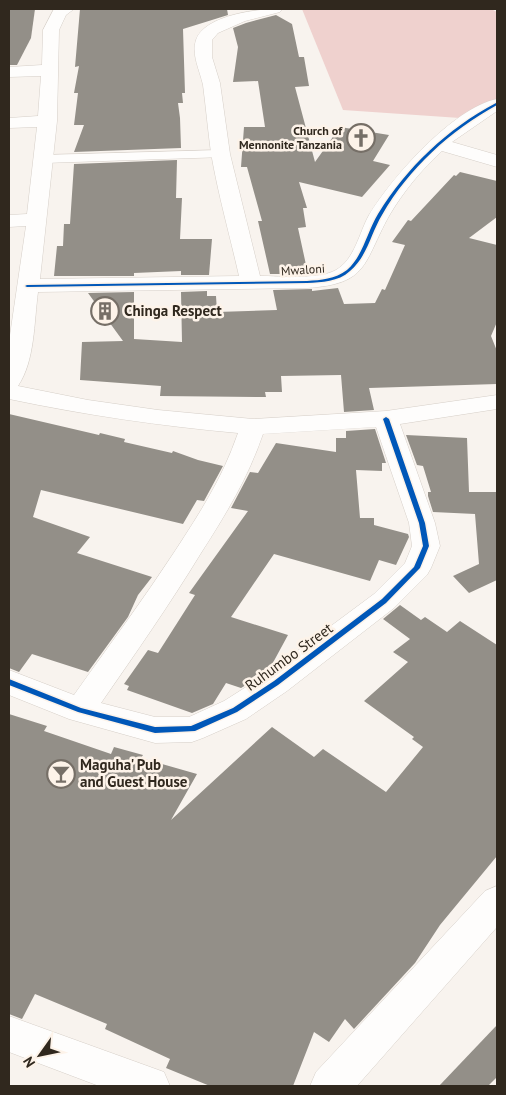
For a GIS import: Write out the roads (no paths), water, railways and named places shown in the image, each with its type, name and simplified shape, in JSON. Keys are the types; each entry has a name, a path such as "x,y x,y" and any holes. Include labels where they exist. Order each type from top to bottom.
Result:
{"street":[{"path":"9,382 14,369 28,286 44,159 48,121 51,30 60,12 66,9"},
{"path":"251,283 222,154 211,83 204,57 204,40 212,30 239,18 274,9"},
{"path":"9,72 50,70"},
{"name":"Mwaloni","path":"28,286 251,283 333,279 348,272 354,265 379,216 397,188 458,127 497,104"},
{"path":"9,123 48,121"},
{"path":"440,144 497,161"},
{"path":"9,221 36,220"},
{"path":"9,392 96,410 253,427 386,419 497,402"},
{"name":"Ruhumbo Street","path":"9,682 80,710 155,730 192,729 235,710 276,683 384,601 417,568 426,546 422,523 386,419"},
{"path":"80,710 162,593 225,494 242,458 253,427"},
{"path":"330,1086 497,902"},
{"path":"9,1034 150,1086"}],"lane":[{"path":"44,159 222,154"}],"place":[{"name":"Church of Mennonite Tanzania","path":"361,138"},
{"name":"Chinga Respect","path":"105,311"},
{"name":"Maguha' Pub and Guest House","path":"61,774"}]}
